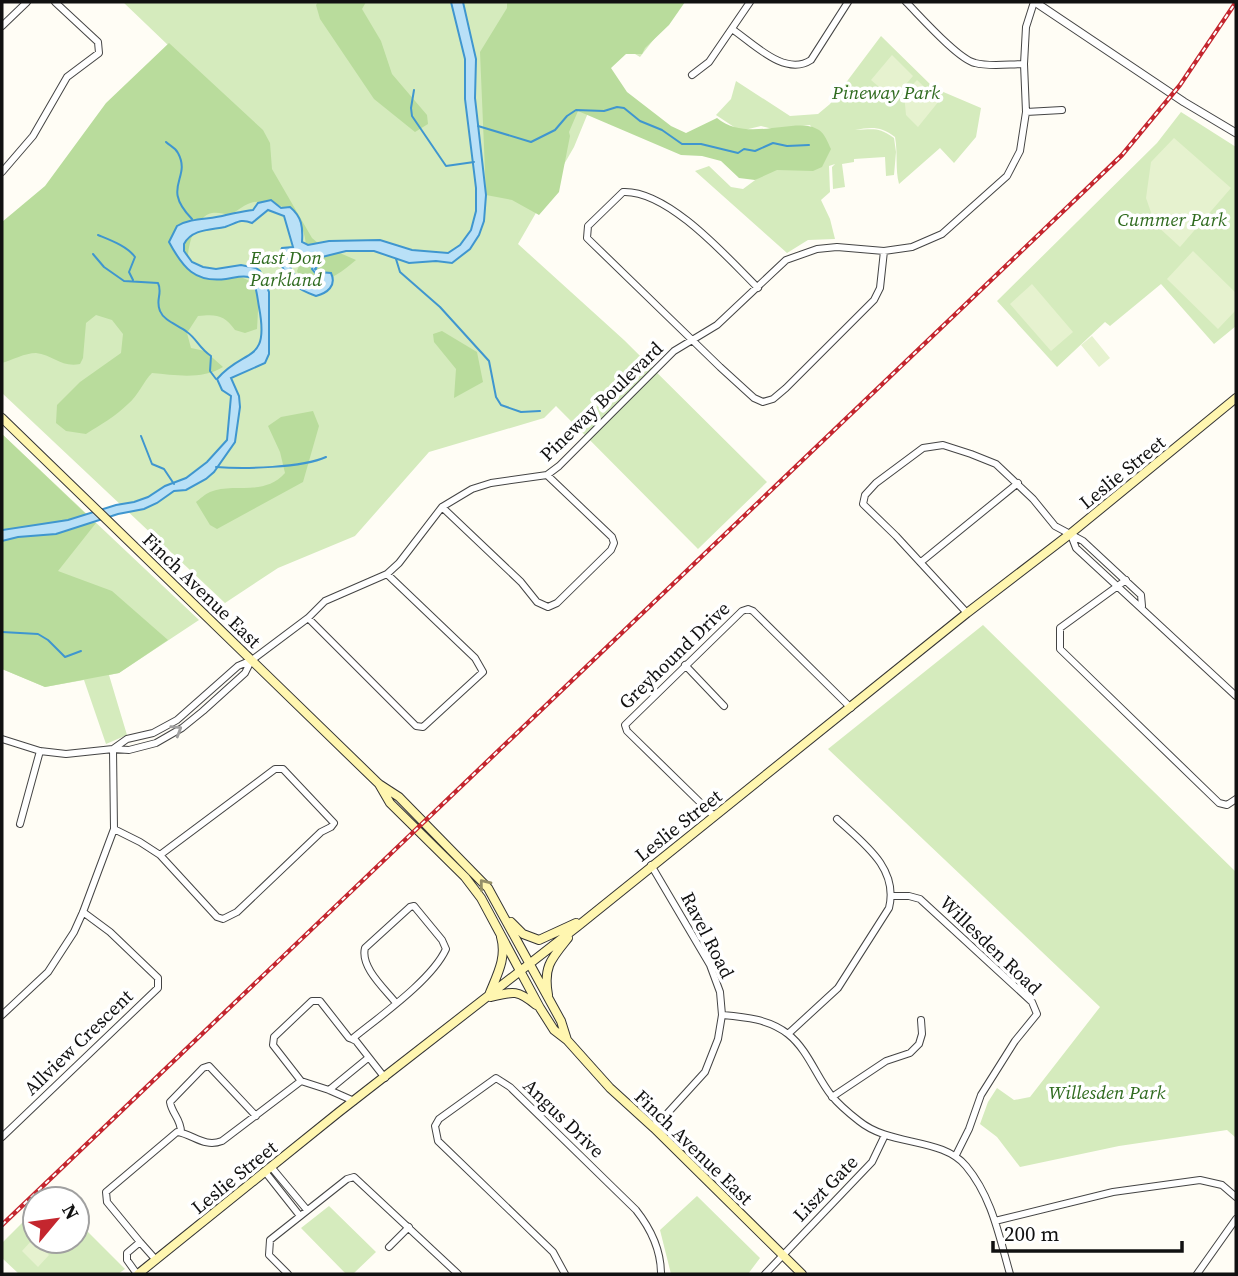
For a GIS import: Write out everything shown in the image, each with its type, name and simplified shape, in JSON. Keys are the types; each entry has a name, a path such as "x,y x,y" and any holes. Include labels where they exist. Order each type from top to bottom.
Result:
{"main road":[{"name":"Leslie Street","path":"138,1274 522,971 967,613 1070,534 1236,398"},
{"name":"Finch Avenue East","path":"2,418 379,785 398,797 479,878 502,911 561,1021 567,1040"},
{"name":"Finch Avenue East","path":"379,785 390,803 465,877 481,898 554,1030 802,1274"},
{"path":"502,911 523,934 539,940 589,917"},
{"path":"488,998 503,956 496,922"},
{"path":"549,1001 546,970 578,926"},
{"path":"488,998 514,992 524,995 540,1008"}],"street":[{"path":"2,26 27,2"},
{"path":"2,172 33,136 67,77 99,53 98,42 55,2"},
{"path":"692,75 709,62 750,2"},
{"path":"733,29 778,60 792,66 802,65 811,60 848,2"},
{"path":"906,2 972,63 1024,64"},
{"path":"1034,2 1184,102 1236,133"},
{"name":"Pineway Boulevard","path":"2,738 40,751 66,754 113,749 127,739 153,733 177,720 238,666 252,660 308,618 325,601 387,574 399,563 442,507 472,489 491,483 547,475 674,351 717,325 786,260 810,249 837,247 901,250 942,234 1007,176 1020,151 1026,112 1026,27 1034,2"},
{"path":"1026,112 1062,110"},
{"path":"758,288 676,212 635,192 623,192 588,226 587,238 754,398 764,402 773,399 874,300 880,288 884,251"},
{"path":"967,613 863,504 865,495 876,483 923,448 943,445 996,464 1018,483 1055,526 1083,541 1126,580 1141,596 1142,606"},
{"path":"442,507 521,582 537,602 548,607 557,603 611,550 614,543 612,537 547,475"},
{"path":"921,562 1018,483"},
{"path":"1070,534 1076,548 1134,602 1142,606 1236,696"},
{"path":"308,618 416,726 423,727 483,671 475,658 387,574"},
{"path":"1126,580 1060,628 1060,649 1219,803 1227,805 1236,799"},
{"name":"Greyhound Drive","path":"714,816 627,731 625,725 742,611 753,611 851,708"},
{"path":"685,665 724,706"},
{"path":"2,1015 48,972 74,932 83,912 114,829 113,749"},
{"path":"20,824 40,751"},
{"path":"114,829 160,855 216,917 223,919 237,912 321,832 334,823 283,769 275,769 160,855"},
{"path":"788,1034 838,988 889,908 892,896 888,873 876,855 837,819"},
{"name":"Ravel Road","path":"651,865 710,965 720,992 722,1015 718,1039 705,1072 654,1128"},
{"name":"Willesden Road","path":"892,896 920,899 1032,1002 1037,1014 981,1095 956,1155"},
{"path":"352,1039 397,1003 438,964 446,949 442,940 414,906 365,947 363,953 369,968 397,1003"},
{"name":"Allview Crescent","path":"2,1138 158,988 158,978 110,932 83,912"},
{"path":"354,1101 301,1081 273,1045 274,1037 312,1000 320,1001 385,1079"},
{"path":"722,1015 757,1019 788,1034 832,1097 859,1122 884,1137 922,1144 956,1155 980,1186 995,1221 1010,1274"},
{"path":"832,1097 886,1060 910,1053 919,1044 922,1034 921,1020"},
{"path":"330,1090 368,1058"},
{"path":"181,1132 181,1123 170,1102 203,1068 209,1066 256,1116"},
{"name":"Angus Drive","path":"565,1274 553,1252 438,1141 435,1126 439,1119 496,1078 510,1087 636,1210 648,1225 655,1240 661,1261 661,1274"},
{"path":"156,1260 107,1202 106,1192 177,1132 198,1141 215,1144 222,1142 301,1081"},
{"name":"Liszt Gate","path":"765,1274 872,1162 884,1137"},
{"path":"269,1170 307,1210"},
{"path":"269,1170 300,1216"},
{"path":"288,1274 269,1255 270,1240 347,1179 354,1177 458,1274"},
{"path":"995,1221 1113,1192 1200,1180 1222,1185 1236,1197"},
{"path":"1197,1274 1236,1219"},
{"path":"389,1247 409,1227"},
{"path":"138,1274 127,1260 127,1253 140,1242"}],"green space":[{"name":"East Don Parkland","path":"123,2 683,2 640,57 625,48 606,69 574,147 518,244 624,340 767,482 698,549 556,406 544,418 429,452 355,536 278,568 225,603 2,393 2,233 56,190 151,61 170,47"},
{"path":"318,2 366,2 362,9 381,41 392,74 427,115 428,124 415,132 374,99 320,19 316,5"},
{"path":"507,2 685,2 669,25 642,54 626,54 611,68 627,92 671,126 686,133 717,118 743,129 810,126 821,132 831,149 822,167 813,171 777,170 755,180 739,178 721,161 702,156 681,155 578,111 569,132 559,192 539,215 512,200 486,195 480,52 507,8"},
{"name":"Pineway Park","path":"881,36 934,88 981,108 976,137 954,163 940,148 899,184 895,137 876,128 855,130 879,130 894,138 894,175 886,176 885,157 854,159 854,162 842,164 845,187 833,189 832,167 835,164 829,166 830,192 821,200 835,239 808,240 787,253 695,171 709,166 731,187 743,189 782,160 819,138 810,125 773,129 761,126 740,131 716,115 731,99 736,81 790,116 818,114 830,104"},
{"path":"169,43 263,130 270,143 272,169 312,238 319,244 356,260 324,281 301,280 297,271 297,255 306,246 305,236 290,212 274,204 254,202 230,215 206,215 194,231 188,258 197,270 243,278 257,284 257,329 245,333 235,330 219,317 198,316 187,333 191,348 205,351 223,367 197,375 152,373 132,401 108,420 86,434 66,431 56,423 57,405 80,382 121,353 123,334 112,320 96,315 86,323 80,364 63,363 36,353 2,363 2,222 45,186 106,103"},
{"path":"892,55 913,76 901,90 885,92 871,80"},
{"path":"917,80 939,101 918,127 906,115 904,94"},
{"name":"Cummer Park","path":"1181,112 1236,147 1236,326 1214,344 1161,284 1110,326 1105,322 1057,367 997,301 1157,143"},
{"path":"1174,138 1231,188 1180,247 1155,224 1146,198 1151,162"},
{"path":"1193,251 1236,293 1236,310 1218,329 1167,279"},
{"path":"1032,284 1073,332 1051,351 1010,304"},
{"path":"442,331 477,352 483,382 454,398 456,369 434,342 433,334"},
{"path":"1092,336 1110,358 1099,367 1081,345"},
{"path":"313,411 319,426 303,482 217,529 210,525 196,502 219,489 258,487 277,480 285,473 280,452 268,426 281,417"},
{"path":"2,434 199,620 119,673 109,675 127,735 106,744 84,680 45,687 2,669"},
{"path":"2,434 86,514 70,520 96,523 58,571 112,591 168,640 119,673 45,687 2,669"},
{"name":"Willesden Park","path":"983,625 1236,872 1236,1138 1227,1130 1119,1146 1020,1167 997,1137 980,1124 988,1102 997,1088 1014,1100 1030,1097 1100,1007 828,749"},
{"path":"697,1196 760,1258 748,1274 671,1274 660,1230"},
{"path":"329,1206 376,1252 353,1274 346,1274 301,1228"},
{"path":"21,1224 21,1255 91,1255 91,1235 125,1269 118,1274 19,1274 2,1258 2,1243"},
{"path":"26,1255 49,1255 38,1267"}],"water":[{"path":"451,2 463,2 476,59 475,98 486,195 484,221 470,249 452,263 409,263 374,251 346,251 322,257 321,263 315,269 318,272 331,273 333,282 327,291 316,296 295,286 277,258 282,248 293,247 284,216 268,210 252,223 241,221 192,235 184,244 184,251 192,262 216,269 241,265 256,268 269,292 269,354 265,363 231,378 239,396 240,407 235,442 206,479 186,490 174,491 144,509 118,514 56,534 2,541 2,530 68,520 148,497 165,486 186,478 207,462 227,440 231,396 222,390 217,379 258,347 261,325 256,291 249,277 215,280 191,272 169,242 177,226 195,220 253,210 258,203 271,200 281,208 290,207 294,211 301,223 302,242 308,245 329,241 380,240 412,250 448,253 460,245 471,230 476,211 476,188 465,99 465,59","holes":["303,254 315,258 312,269 320,279 319,287 297,277 291,269 288,256"]}],"waterway":[{"path":"414,90 412,116 446,166 474,162"},
{"path":"478,126 531,142 555,130 576,110 604,111 617,107 624,108 640,121 662,130 682,144 701,144 738,153 744,149 755,151 773,143 787,146 809,145"},
{"path":"166,142 177,151 181,162 178,198 192,219"},
{"path":"98,235 132,253 135,257 129,272 133,280"},
{"path":"93,254 104,267 124,281 158,283 158,300 162,314 183,329 211,356 210,371 216,379"},
{"path":"396,259 400,272 440,307 489,361 496,397 501,405 521,412 540,411"},
{"path":"141,436 152,464 164,469 174,484"},
{"path":"216,467 288,466 326,457"},
{"path":"2,632 38,634 65,657 81,651"}],"railway":[{"path":"2,1225 1122,155 1180,85 1236,2"}]}
